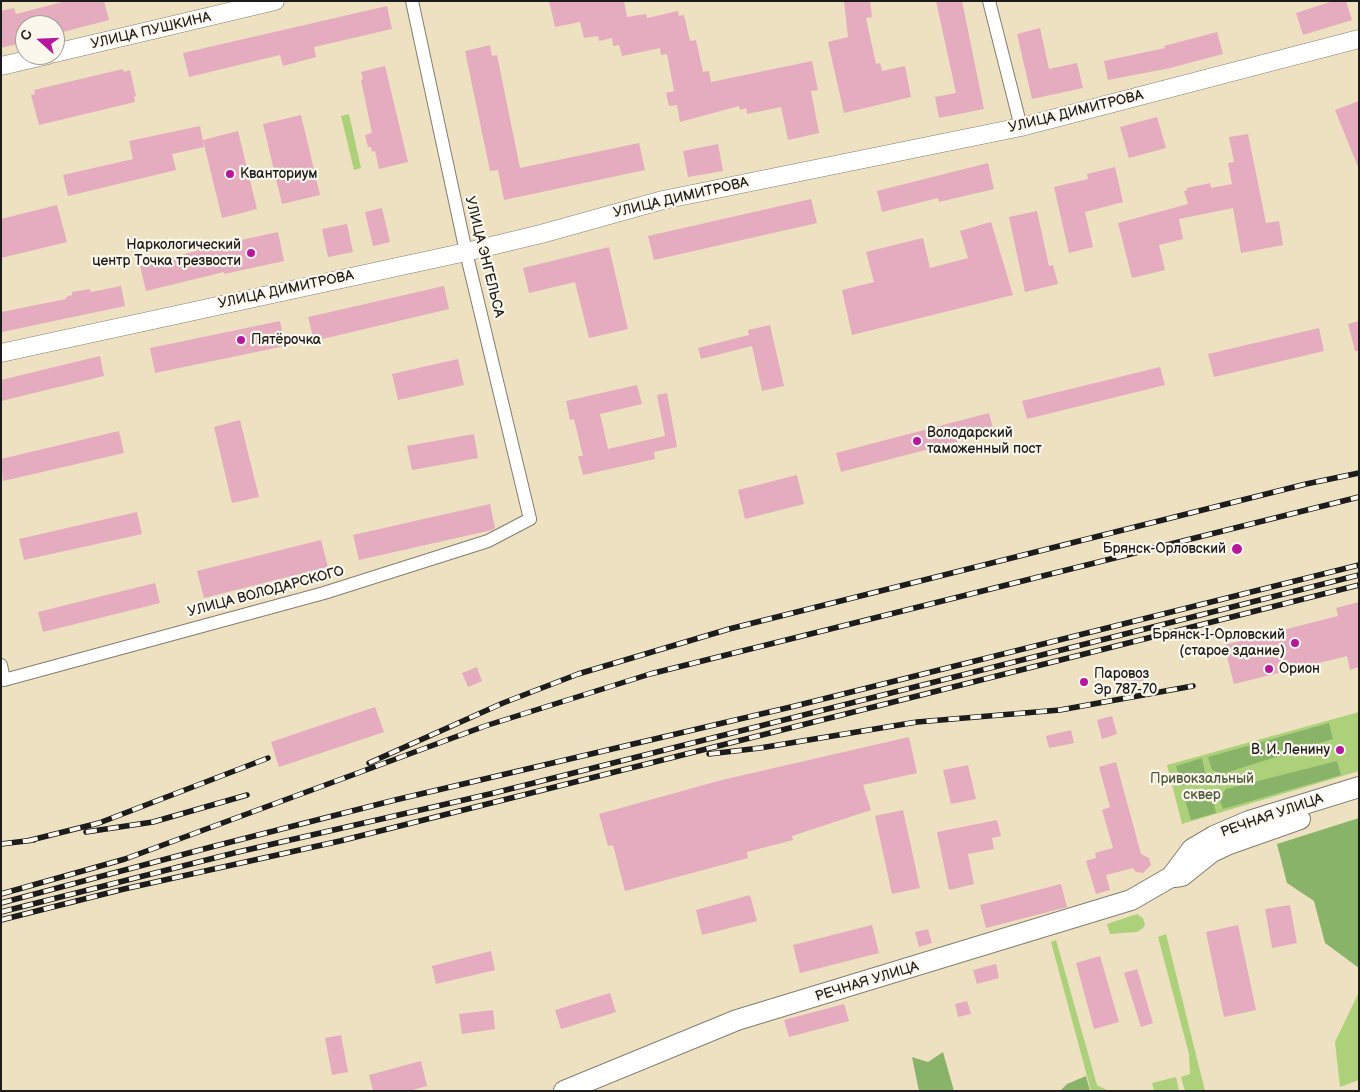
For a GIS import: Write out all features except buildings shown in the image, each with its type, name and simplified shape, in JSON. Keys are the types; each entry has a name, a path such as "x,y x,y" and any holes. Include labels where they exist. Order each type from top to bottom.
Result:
{"main road":[{"name":"УЛИЦА ПУШКИНА","path":"65,50 232,6 276,1"},
{"name":"УЛИЦА ДИМИТРОВА","path":"1,353 466,252 541,234 663,200 1020,127 1359,39"},
{"path":"1,66 15,63"},
{"name":"РЕЧНАЯ УЛИЦА","path":"564,1091 737,1020 1132,900 1171,877 1192,849 1214,836 1250,821 1359,787"},
{"name":"РЕЧНАЯ УЛИЦА","path":"1171,877 1182,876 1212,852 1228,844 1359,800"}],"street":[{"name":"УЛИЦА ЭНГЕЛЬСА","path":"412,1 466,252 530,519"},
{"path":"990,1 1020,127"},
{"name":"УЛИЦА ВОЛОДАРСКОГО","path":"1,666 4,680 324,594 488,541 530,519"}],"green space":[{"path":"349,114 361,168 354,170 341,116"},
{"name":"Привокзальный сквер","path":"1359,712 1359,771 1182,824 1167,765"},
{"path":"1329,723 1333,739 1222,774 1212,770 1208,757"},
{"path":"1202,758 1205,772 1198,781 1182,786 1176,766"},
{"path":"1337,761 1341,775 1223,809 1219,798 1226,789"},
{"path":"1202,796 1213,800 1216,813 1191,820 1185,800"},
{"path":"1359,818 1359,968 1325,943 1314,901 1287,883 1277,844"},
{"path":"1137,914 1143,918 1145,925 1142,929 1137,932 1110,934 1107,924"},
{"path":"1166,934 1205,1091 1185,1091 1181,1077 1190,1074 1189,1054 1158,937"},
{"path":"1056,940 1097,1085 1109,1091 1091,1091 1051,942"},
{"path":"1359,992 1359,1080 1340,1087 1335,1042"},
{"path":"943,1052 954,1091 919,1091 912,1057 928,1062"},
{"path":"1086,1076 1090,1091 1060,1091 1067,1084"},
{"path":"1176,1077 1179,1091 1154,1091 1152,1083"}],"railway":[{"path":"369,763 503,703 578,674 729,629 1306,484 1359,473"},
{"path":"1,894 125,859 485,726 650,674 1359,497"},
{"path":"1,903 395,800 795,706 1359,565"},
{"path":"1,912 238,852 494,793 1359,575"},
{"path":"1,920 124,889 340,841 1359,585"},
{"path":"709,754 760,748 917,722 1060,710 1193,686"},
{"path":"27,841 99,823 268,758"},
{"path":"86,832 153,822 247,795"},
{"path":"1,844 34,840"}],"place":[{"name":"Кванториум","path":"230,174"},
{"name":"Наркологический центр Точка трезвости","path":"251,253"},
{"name":"Пятёрочка","path":"241,340"},
{"name":"Володарский таможенный пост","path":"917,441"},
{"name":"Брянск-Орловский","path":"1237,549"},
{"name":"Брянск-I-Орловский (старое здание)","path":"1295,643"},
{"name":"Орион","path":"1269,669"},
{"name":"Паровоз Эр 787-70","path":"1084,682"},
{"name":"В. И. Ленину","path":"1340,750"}]}
